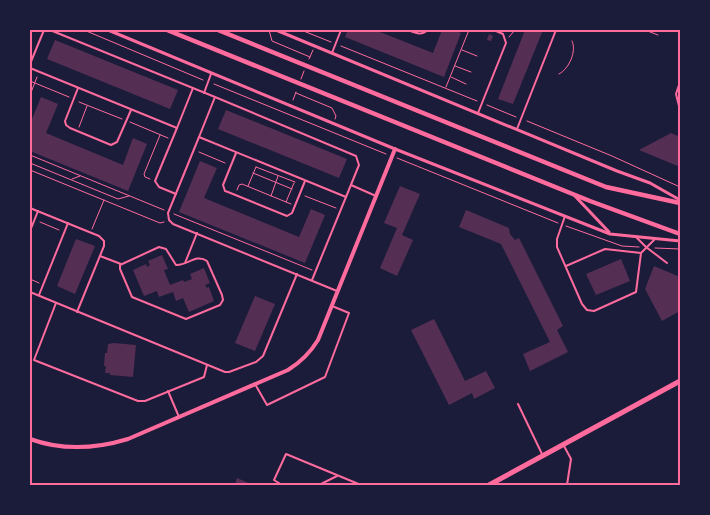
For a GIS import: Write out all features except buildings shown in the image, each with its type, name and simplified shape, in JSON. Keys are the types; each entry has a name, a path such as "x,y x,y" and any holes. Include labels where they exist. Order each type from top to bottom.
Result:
{"main road":[{"path":"167,30 573,194 680,234"},
{"path":"218,30 606,187 680,202"},
{"path":"489,485 680,382"}],"street":[{"path":"108,30 333,124 610,234 680,241"},
{"path":"276,30 650,183 680,202"},
{"path":"30,439 53,446 72,448 103,446 128,439 288,370 306,357 318,340 395,149"},
{"path":"573,194 610,234"}],"lane":[{"path":"30,64 44,30"},
{"path":"50,30 353,154 358,160 359,165 312,280"},
{"path":"332,53 340,31 336,30"},
{"path":"408,30 418,34 428,30"},
{"path":"478,113 506,43 503,34 494,30"},
{"path":"516,129 556,30"},
{"path":"30,68 177,128"},
{"path":"204,93 212,73"},
{"path":"680,82 676,94 680,110"},
{"path":"78,88 65,123 67,127 113,145 117,142 131,110"},
{"path":"176,194 159,187 155,182 193,88"},
{"path":"215,98 168,213 169,220 173,224 337,291"},
{"path":"199,137 346,197"},
{"path":"236,153 224,188 225,191 234,195 287,216 292,213 305,181"},
{"path":"351,185 376,196"},
{"path":"30,208 91,232 104,241 104,246 77,312"},
{"path":"30,231 38,211"},
{"path":"565,216 557,242 582,304 587,310 594,311 636,291 641,253 655,239"},
{"path":"38,296 68,223"},
{"path":"185,263 197,233"},
{"path":"636,237 667,263"},
{"path":"100,256 121,264 160,247 167,251 174,265 179,266 198,258 205,259 209,263 223,298 222,303 217,307 186,319 132,297 120,269 121,264"},
{"path":"566,266 605,249 641,253"},
{"path":"30,292 207,365 229,372 261,358 297,274"},
{"path":"34,360 56,303"},
{"path":"255,384 267,405 325,378 350,313 332,305"},
{"path":"30,359 138,401 145,401 204,377 207,365"},
{"path":"168,392 179,417"},
{"path":"518,404 542,455"},
{"path":"563,444 571,459 567,485"},
{"path":"282,485 274,480 286,454 361,485"},
{"path":"319,485 337,476"}],"path":[{"path":"84,30 562,225 622,246 680,250"},
{"path":"269,30 272,41 310,58 314,49"},
{"path":"301,30 612,156 680,187"},
{"path":"445,88 469,30"},
{"path":"506,39 516,30"},
{"path":"645,30 658,35"},
{"path":"680,35 680,51"},
{"path":"316,42 318,37"},
{"path":"559,74 566,69 571,59 574,48 572,41"},
{"path":"461,50 478,56"},
{"path":"454,66 471,72"},
{"path":"301,80 305,70"},
{"path":"30,95 39,72"},
{"path":"450,77 466,84"},
{"path":"30,81 172,140"},
{"path":"293,100 296,92 332,108 336,116 333,124"},
{"path":"77,131 88,105"},
{"path":"155,182 144,175 160,135"},
{"path":"194,150 231,165"},
{"path":"248,186 258,162"},
{"path":"30,163 118,199 130,196"},
{"path":"256,167 294,182"},
{"path":"30,170 160,222 169,220"},
{"path":"254,173 292,189"},
{"path":"71,180 81,176"},
{"path":"270,196 279,176"},
{"path":"286,202 296,177"},
{"path":"234,195 240,184 295,205"},
{"path":"300,193 341,210"},
{"path":"91,232 104,200"},
{"path":"34,220 64,232"},
{"path":"30,280 43,285"}]}
